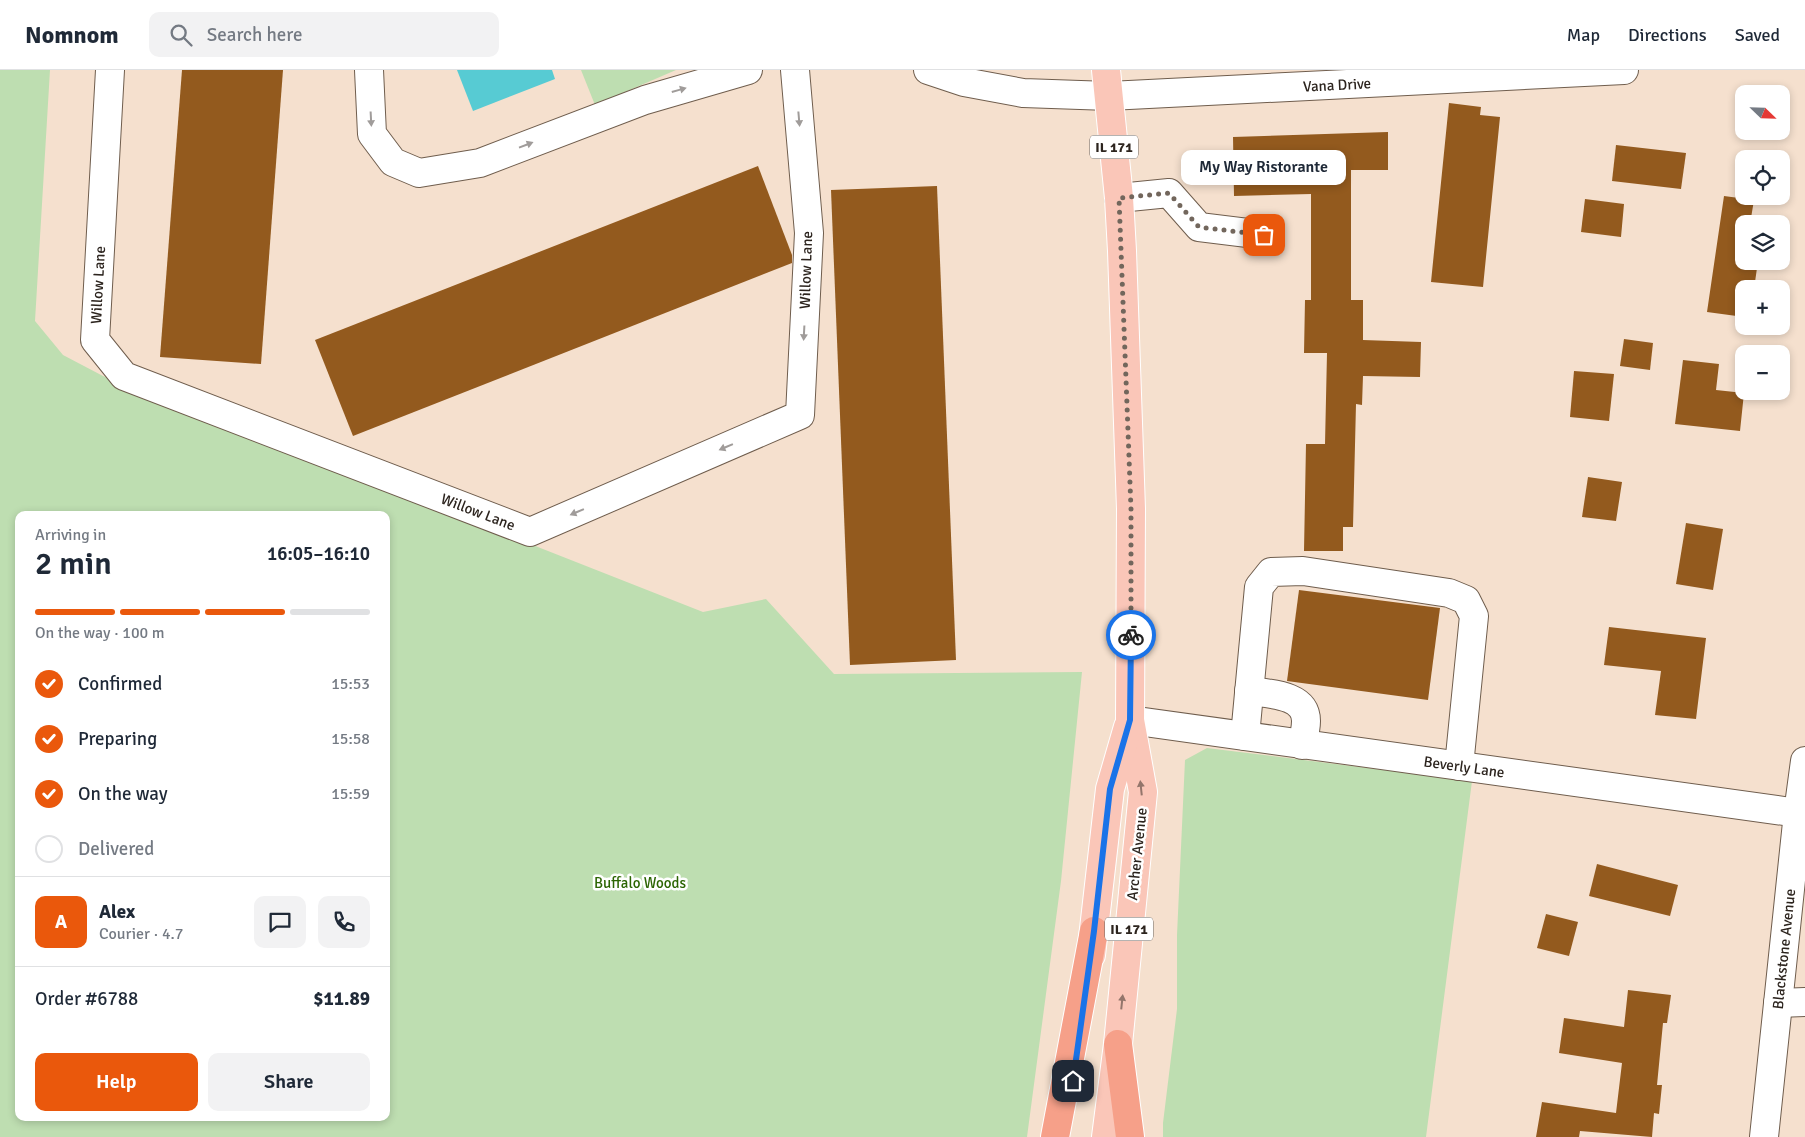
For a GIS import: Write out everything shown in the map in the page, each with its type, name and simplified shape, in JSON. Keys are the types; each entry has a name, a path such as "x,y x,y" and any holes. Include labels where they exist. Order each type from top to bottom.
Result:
{"highway":[{"path":"1054,1137 1094,931"},
{"path":"1118,1044 1130,1137"}],"main road":[{"name":"Archer Avenue","path":"1106,1137 1118,1044 1143,792 1130,720 1131,509 1119,198 1107,83"},
{"name":"Archer Avenue","path":"1065,1137 1094,931 1110,789 1130,720"}],"street":[{"name":"Willow Lane","path":"110,70 95,340 124,376 530,532 800,415 809,233 795,70"},
{"path":"369,70 372,134 393,162 419,173 480,163 645,100 748,70"},
{"path":"928,70 964,82 1023,93 1107,83"},
{"name":"Vana Drive","path":"1107,83 1624,70"},
{"path":"1119,198 1169,193 1199,227 1264,235"},
{"path":"1245,736 1259,587 1271,572 1303,571 1450,593 1466,600 1474,616 1459,766"},
{"path":"1249,692 1279,696 1299,703 1306,720 1302,745"},
{"name":"Beverly Lane","path":"1130,720 1798,813"},
{"name":"Blackstone Avenue","path":"1764,1137 1805,762"},
{"path":"1778,1003 1805,1002"}],"green space":[{"name":"Buffalo Woods","path":"0,70 50,70 35,321 63,355 103,376 703,612 766,599 834,674 1082,672 1061,881 1027,1137 0,1137"},
{"path":"581,70 676,70 595,105"},
{"path":"1207,748 1472,781 1426,1137 1163,1137 1163,1123 1177,1009 1177,935 1185,760"}],"water":[{"path":"457,70 552,70 555,79 473,111"}],"building":[{"path":"182,70 283,70 261,364 160,357"},
{"path":"1449,103 1481,107 1480,115 1500,117 1483,287 1431,282"},
{"path":"1388,132 1388,170 1351,170 1351,300 1363,300 1363,340 1421,342 1420,377 1363,376 1362,405 1356,404 1353,527 1343,527 1343,551 1304,551 1306,444 1325,444 1327,353 1304,353 1305,300 1311,300 1311,194 1234,196 1233,137"},
{"path":"1616,145 1686,153 1681,189 1612,181"},
{"path":"758,166 792,255 792,263 353,436 315,340"},
{"path":"937,186 956,660 850,665 831,190"},
{"path":"1724,196 1735,197 1735,205 1753,205 1752,215 1735,215 1735,270 1757,270 1755,280 1735,280 1735,316 1707,312"},
{"path":"1585,199 1624,204 1621,237 1581,232"},
{"path":"1624,339 1653,343 1650,370 1620,366"},
{"path":"1683,360 1719,364 1716,390 1735,392 1735,400 1743,400 1740,431 1675,424"},
{"path":"1574,371 1614,374 1609,421 1570,417"},
{"path":"1588,477 1622,482 1616,521 1582,517"},
{"path":"1686,523 1723,529 1713,590 1676,584"},
{"path":"1299,590 1440,608 1428,700 1287,681"},
{"path":"1609,627 1706,638 1696,719 1655,715 1661,671 1604,665"},
{"path":"1597,864 1678,885 1670,916 1589,896"},
{"path":"1546,914 1578,922 1569,956 1537,948"},
{"path":"1628,990 1671,995 1667,1023 1663,1023 1657,1085 1662,1085 1659,1114 1654,1113 1652,1137 1580,1131 1579,1137 1536,1137 1542,1102 1616,1113 1622,1063 1559,1053 1564,1018 1624,1027"}],"way so far":[{"path":"1131,635 1131,509 1119,198 1169,193 1199,227 1264,235"}],"place":[{"name":"My Way Ristorante","path":"1264,235"}],"route":[{"path":"1073,1081 1094,931 1110,789 1130,720 1131,635"}]}
